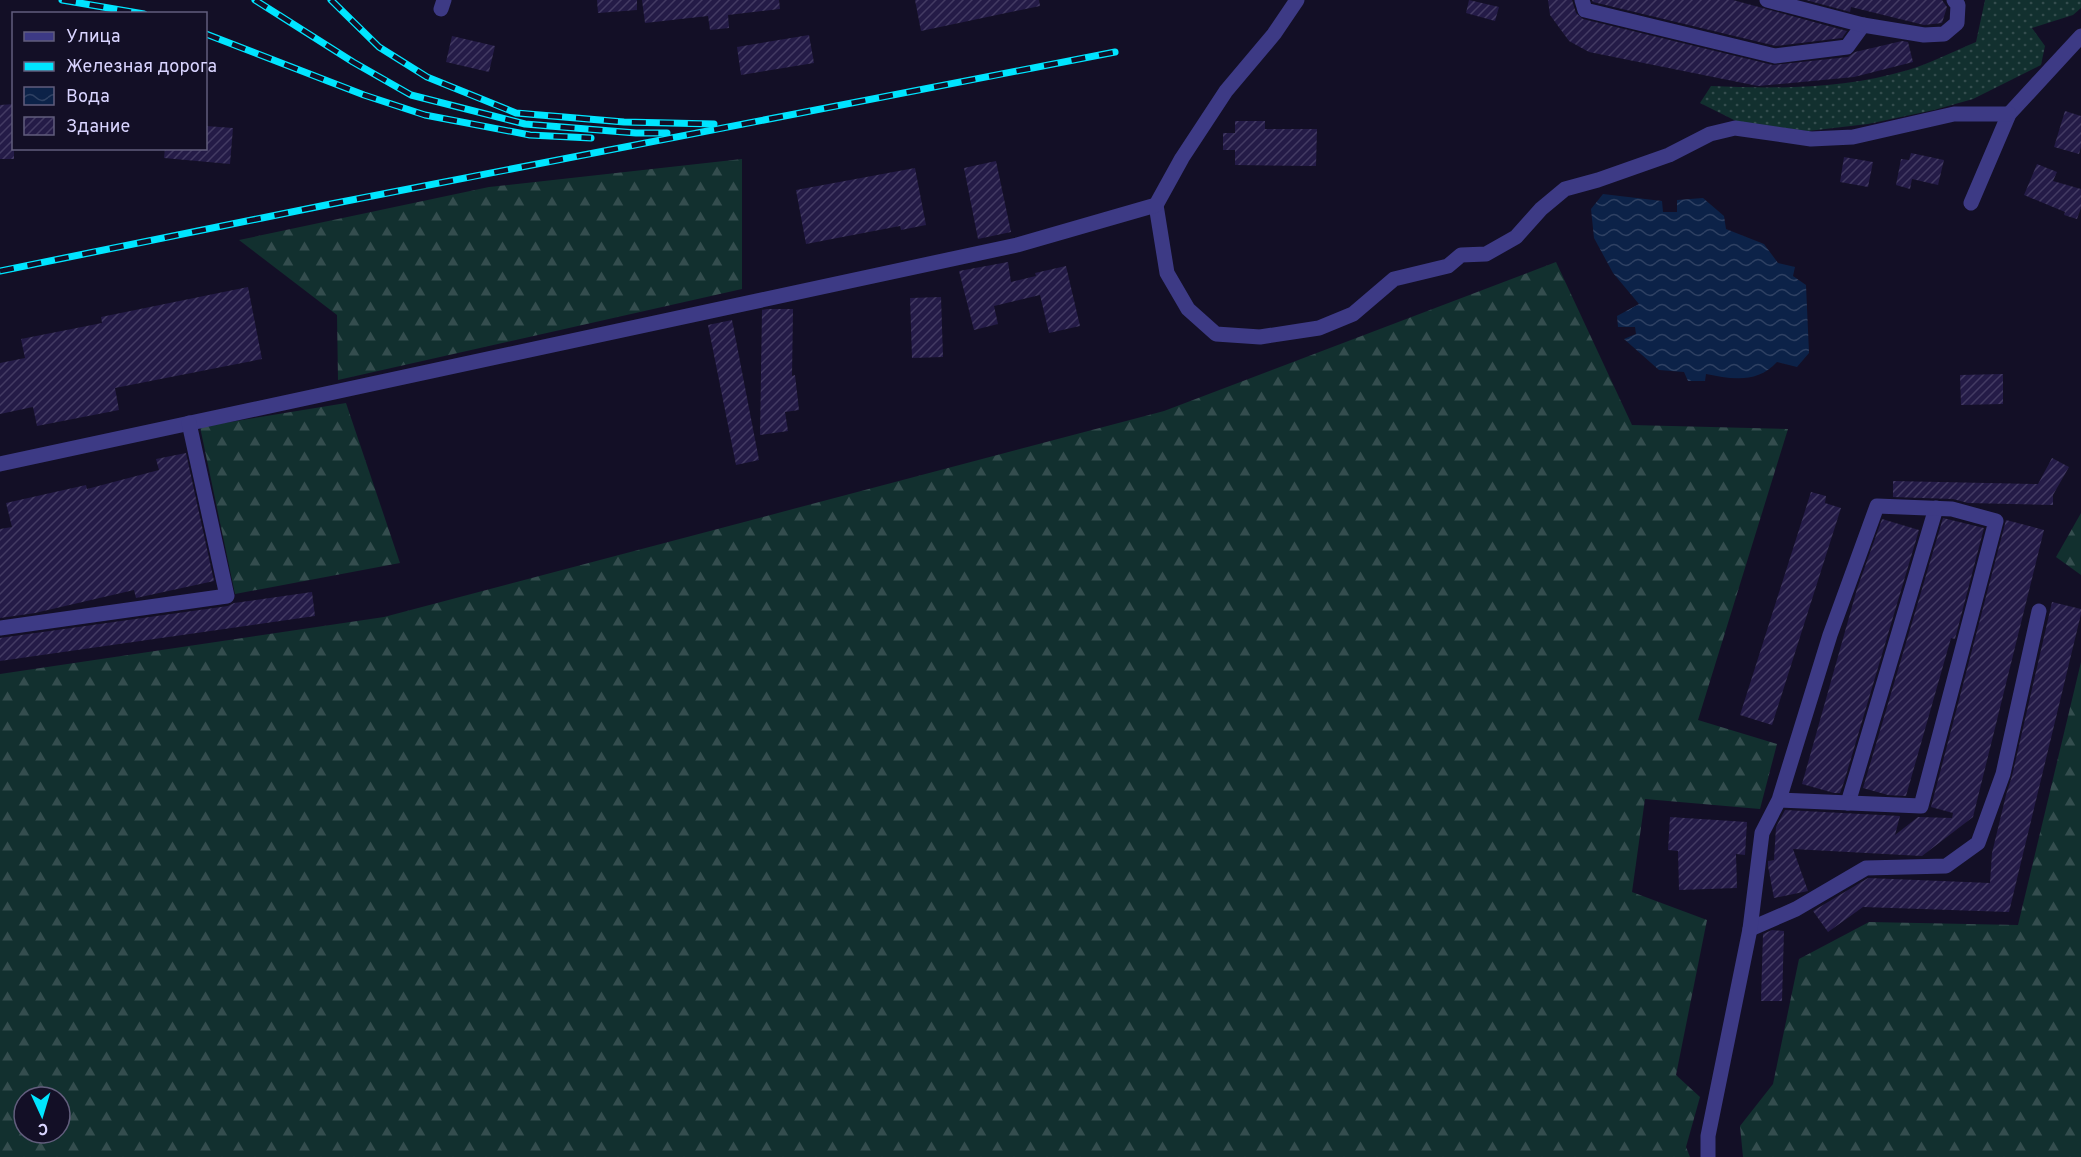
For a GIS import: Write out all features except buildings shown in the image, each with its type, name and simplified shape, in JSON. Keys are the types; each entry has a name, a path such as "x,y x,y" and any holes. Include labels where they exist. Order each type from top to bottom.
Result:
{"street":[{"path":"1297,0 1274,34 1226,91 1182,158 1156,205 1167,273 1188,309 1216,334 1260,337 1318,328 1353,314 1394,279 1448,266 1461,255 1486,254 1516,237 1541,209 1565,189 1670,155 1710,134 1735,128 1811,139 1853,137 1954,114 2009,114"},
{"path":"1582,0 1585,10 1775,56 1847,47 1863,25"},
{"path":"1767,0 1863,25 1924,35 1944,34 1957,23 1958,5 1954,0"},
{"path":"1971,203 2009,114 2081,36"},
{"path":"0,464 1017,245 1156,205"},
{"path":"0,628 226,596 189,423"},
{"path":"1708,1157 1708,1136 1750,929 1762,833 1779,800 1830,635 1877,506 1952,509 1995,521 1921,806 1779,800"},
{"path":"1848,803 1936,508"},
{"path":"1750,929 1796,909 1866,868 1946,866 1978,843 2003,774 2039,611"}],"green space":[{"path":"1985,0 2081,0 2081,8 2073,15 2032,28 2045,46 2041,65 1973,99 1934,110 1868,124 1808,131 1738,122 1700,103 1711,86 1785,87 1835,84 1884,76 1917,67 1976,42"},
{"path":"742,159 742,289 338,380 337,315 239,240 489,187"},
{"path":"1556,262 1632,425 1788,429 1698,720 1777,744 1760,809 1645,799 1632,892 1707,920 1676,1075 1700,1097 1686,1147 1690,1157 0,1157 0,674 384,617 1164,411"},
{"path":"346,403 400,563 235,594 200,427"},
{"path":"2081,513 2081,575 2056,557"},
{"path":"2081,662 2081,1157 1743,1157 1740,1126 1773,1084 1799,959 1869,922 2018,925"}],"water":[{"path":"1603,194 1662,201 1663,212 1677,212 1677,200 1703,198 1724,216 1726,229 1764,244 1778,263 1795,267 1793,276 1806,285 1809,353 1797,367 1777,362 1761,374 1752,377 1734,378 1706,374 1705,381 1688,381 1684,372 1659,370 1624,339 1636,334 1635,327 1618,327 1617,316 1639,304 1613,273 1594,238 1591,209"}],"railway":[{"path":"62,0 132,12"},
{"path":"255,0 353,62 411,95 525,124 636,133 667,133"},
{"path":"331,0 379,47 427,77 516,113 624,122 714,124"},
{"path":"207,34 364,95 425,115 530,135 591,138"},
{"path":"0,271 331,204 1115,52"}]}
